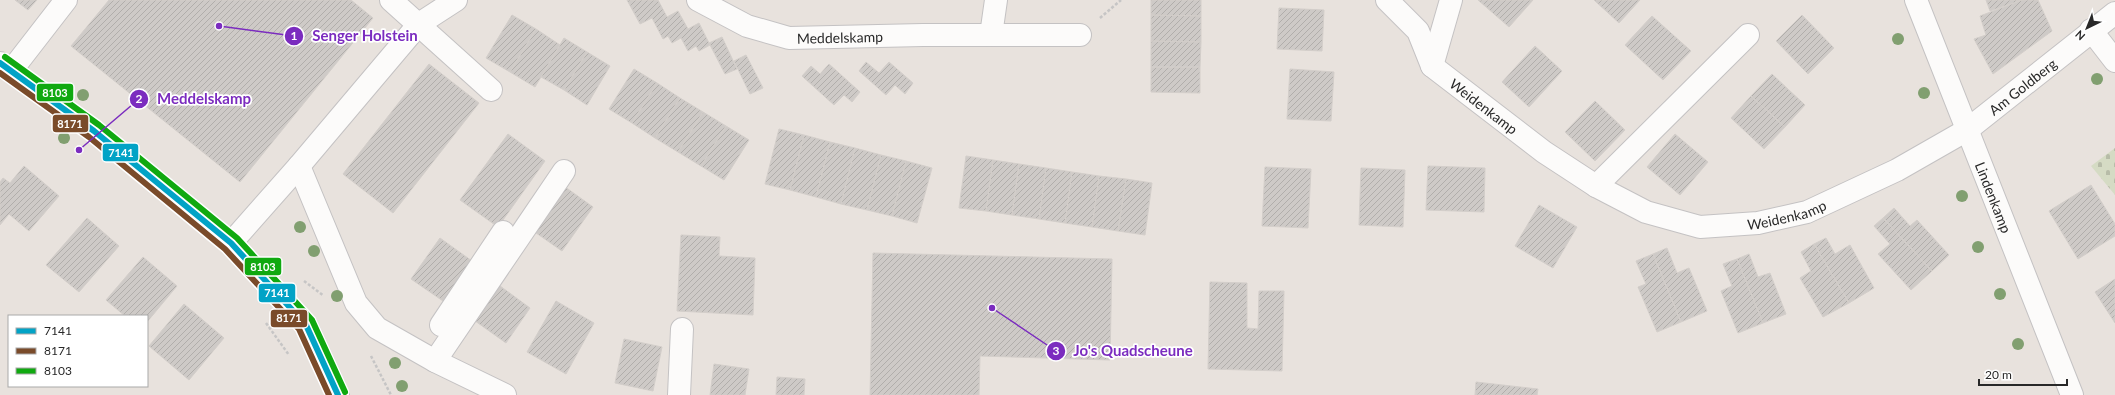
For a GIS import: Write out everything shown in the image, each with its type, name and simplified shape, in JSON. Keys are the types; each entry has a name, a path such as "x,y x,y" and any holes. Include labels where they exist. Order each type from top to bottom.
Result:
{"street":[{"path":"66,0 5,67 94,132 230,243 306,325 338,395"},
{"path":"391,0 491,90"},
{"path":"230,243 299,166 419,24 456,0"},
{"name":"Meddelskamp","path":"698,0 747,26 789,38 1080,35"},
{"path":"991,35 996,0"},
{"path":"1387,0 1418,31 1432,66"},
{"path":"1432,66 1452,0"},
{"name":"Lindenkamp","path":"1916,0 2072,395"},
{"name":"Am Goldberg","path":"1967,130 2115,12"},
{"path":"2091,30 2115,61"},
{"path":"1596,186 1748,35"},
{"name":"Weidenkamp","path":"1432,66 1544,152 1596,186 1646,212 1700,227 1758,223 1807,212 1897,170 1967,130"},
{"path":"299,166 356,304 377,328 428,358 505,395"},
{"path":"428,358 564,171"},
{"path":"428,358 503,232"},
{"path":"679,395 682,329"}],"path":[{"path":"264,320 290,356"}],"green space":[{"path":"2115,148 2115,195 2091,166"}],"building":[{"path":"15,0 37,0 28,10"},
{"path":"109,0 351,0 373,18 240,182 71,46"},
{"path":"627,0 658,0 667,17 678,11 688,29 699,23 710,45 699,51 696,46 688,51 681,38 672,43 668,36 663,39 652,18 640,24"},
{"path":"1151,0 1201,0 1201,16 1151,15"},
{"path":"1478,0 1533,0 1509,27"},
{"path":"1594,0 1640,0 1619,23"},
{"path":"1986,0 2022,0 1990,11"},
{"path":"2022,0 2038,0 2052,31 1993,74 1974,39 1986,35 1980,16"},
{"path":"1279,8 1324,10 1322,51 1277,49"},
{"path":"512,15 536,29 510,72 486,58"},
{"path":"1151,15 1201,16 1201,42 1151,41"},
{"path":"1802,15 1834,48 1808,74 1776,41"},
{"path":"1652,16 1691,51 1663,80 1625,45"},
{"path":"536,29 560,45 535,87 510,72"},
{"path":"722,37 737,69 725,74 709,43"},
{"path":"564,38 587,52 564,90 541,77"},
{"path":"1151,41 1201,42 1200,67 1151,67"},
{"path":"1535,46 1562,71 1529,107 1502,82"},
{"path":"587,52 610,66 587,105 564,90"},
{"path":"746,55 763,88 750,94 734,61"},
{"path":"866,62 879,73 889,62 913,83 905,94 895,85 886,95 859,71"},
{"path":"429,64 479,103 393,213 343,174"},
{"path":"829,64 860,92 852,102 844,95 834,105 802,76 811,66 820,74"},
{"path":"1151,67 1200,67 1200,93 1151,92"},
{"path":"634,69 657,83 632,123 609,109"},
{"path":"1290,69 1334,72 1331,121 1287,119"},
{"path":"1772,74 1805,105 1785,127 1751,96"},
{"path":"657,83 680,98 655,138 632,123"},
{"path":"1751,96 1785,127 1764,149 1731,118"},
{"path":"680,98 703,112 678,152 655,138"},
{"path":"1595,101 1625,130 1595,161 1565,132"},
{"path":"703,112 726,126 701,166 678,152"},
{"path":"726,126 749,140 724,180 701,166"},
{"path":"779,129 804,135 790,190 765,184"},
{"path":"508,134 545,161 498,227 460,200"},
{"path":"1675,134 1708,162 1680,195 1647,167"},
{"path":"804,135 830,142 816,197 790,190"},
{"path":"830,142 855,148 841,204 816,197"},
{"path":"855,148 881,155 867,210 841,204"},
{"path":"881,155 906,161 892,216 867,210"},
{"path":"966,156 993,160 986,211 959,208"},
{"path":"993,160 1019,164 1012,215 986,211"},
{"path":"906,161 932,168 917,223 892,216"},
{"path":"1019,164 1046,168 1039,219 1012,215"},
{"path":"24,166 59,196 29,231 9,214 0,225 0,182 3,178 10,183"},
{"path":"1428,166 1485,168 1484,212 1426,210"},
{"path":"1265,167 1311,169 1308,228 1262,226"},
{"path":"1046,168 1072,172 1065,223 1039,219"},
{"path":"1361,168 1405,170 1403,227 1359,225"},
{"path":"1072,172 1099,176 1092,227 1065,223"},
{"path":"1099,176 1126,179 1118,231 1092,227"},
{"path":"1126,179 1152,183 1145,235 1118,231"},
{"path":"561,184 593,207 562,251 529,228"},
{"path":"2091,185 2115,224 2115,236 2078,259 2049,211"},
{"path":"1539,205 1577,227 1553,268 1515,246"},
{"path":"1894,208 1910,226 1917,220 1949,255 1932,271 1883,218"},
{"path":"87,218 119,246 79,292 46,265"},
{"path":"1883,218 1932,271 1911,290 1878,254 1890,244 1874,226"},
{"path":"681,235 720,237 719,256 755,258 753,315 677,311"},
{"path":"440,238 472,261 443,301 411,279"},
{"path":"1826,238 1835,254 1850,245 1874,288 1849,303 1814,244"},
{"path":"1814,244 1849,303 1823,317 1800,278 1811,271 1801,252"},
{"path":"1667,248 1677,273 1689,268 1707,311 1681,322 1653,254"},
{"path":"873,253 1112,259 1110,360 980,356 979,395 870,395"},
{"path":"1653,254 1681,322 1657,332 1638,287 1646,284 1636,261"},
{"path":"1749,254 1758,277 1770,273 1786,314 1763,323 1737,259"},
{"path":"143,257 177,286 148,321 148,315 124,315 106,300"},
{"path":"1737,259 1763,323 1738,333 1721,291 1732,286 1723,264"},
{"path":"2115,279 2115,323 2095,292"},
{"path":"1210,282 1247,283 1247,328 1258,329 1259,291 1284,291 1282,371 1208,369"},
{"path":"496,283 530,308 506,343 471,318"},
{"path":"556,301 594,323 566,374 527,352"},
{"path":"184,304 224,338 189,380 149,346"},
{"path":"624,339 662,347 653,391 615,383"},
{"path":"714,364 749,369 745,395 710,395"},
{"path":"777,377 805,379 804,395 776,395"},
{"path":"1476,382 1538,389 1537,395 1475,395"}],"transit line":[{"name":"8103","path":"5,57 99,125 237,238 312,320 345,392"},
{"name":"7141","path":"0,63 94,131 231,243 306,325 338,395"},
{"name":"8171","path":"0,73 89,137 225,249 299,329 329,395"}],"place":[{"name":"Senger Holstein","path":"219,26"},
{"name":"Meddelskamp","path":"79,150"},
{"name":"Jo's Quadscheune","path":"992,308"}]}
